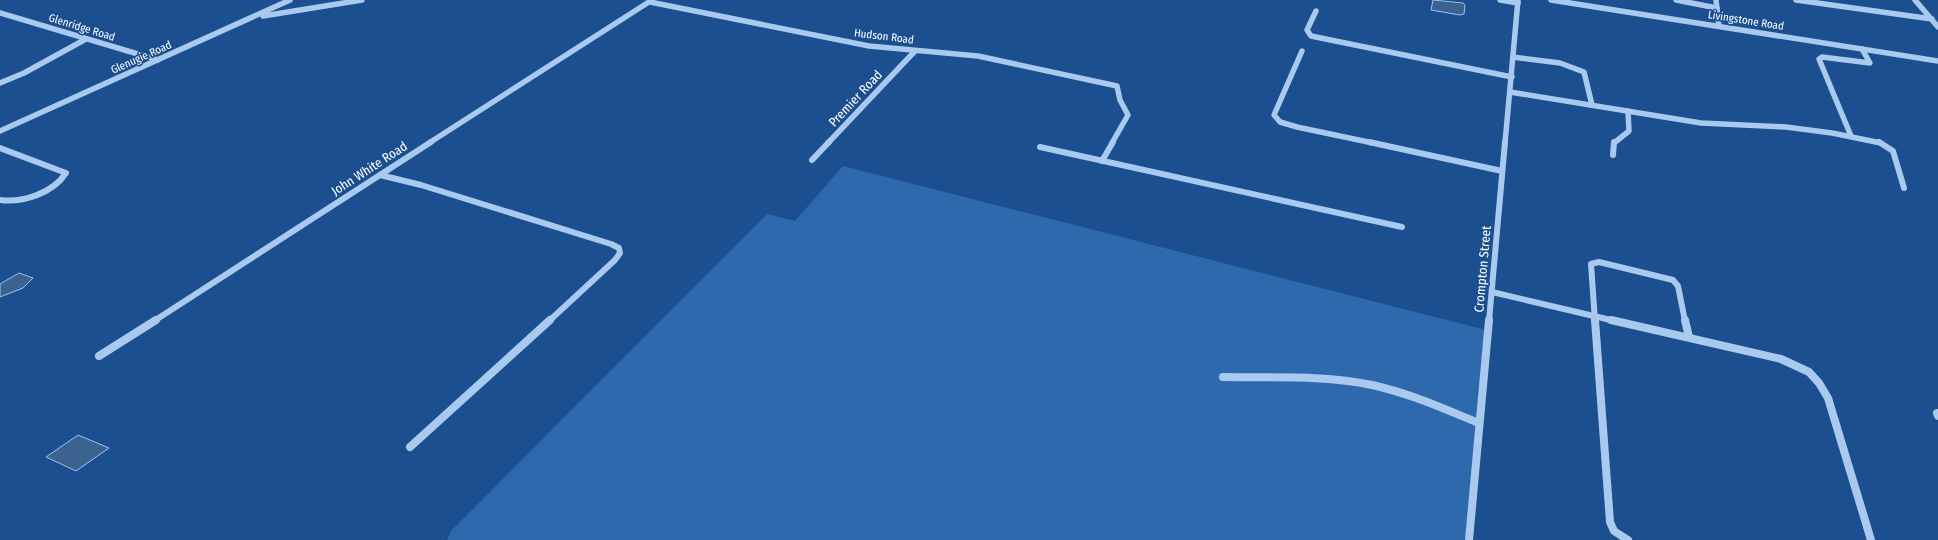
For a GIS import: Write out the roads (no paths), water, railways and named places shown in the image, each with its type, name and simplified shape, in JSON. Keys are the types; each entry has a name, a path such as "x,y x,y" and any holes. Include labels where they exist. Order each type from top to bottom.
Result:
{"street":[{"name":"Glenugie Road","path":"0,131 290,0"},
{"path":"255,17 362,0"},
{"path":"1500,0 1518,1"},
{"name":"Livingstone Road","path":"1551,0 1938,61"},
{"path":"1676,0 1717,8"},
{"path":"1716,0 1719,26"},
{"path":"1796,0 1932,19"},
{"path":"1915,0 1938,27"},
{"name":"Hudson Road","path":"651,1 861,44 978,56 1117,86 1120,100 1128,115 1102,161"},
{"name":"John White Road","path":"99,356 651,1"},
{"name":"Crompton Street","path":"1469,540 1518,1"},
{"path":"1316,10 1307,30 1307,33 1311,36 1512,77"},
{"name":"Glenridge Road","path":"0,13 158,60"},
{"path":"0,83 24,73 86,39"},
{"path":"1851,136 1819,59 1822,56 1870,63 1862,49"},
{"name":"Premier Road","path":"812,160 915,50"},
{"path":"1302,50 1274,115 1280,122 1297,127 1502,171"},
{"path":"1513,56 1580,69 1584,72 1592,105"},
{"path":"1510,92 1701,122 1786,128 1851,136 1883,144 1893,151 1904,188"},
{"path":"1613,155 1614,142 1629,131 1630,126 1628,111"},
{"path":"0,148 66,173 62,179 23,202 15,203 0,200"},
{"path":"1040,148 1402,227"},
{"path":"380,175 421,185 611,244 619,248 620,253 615,260 410,447"},
{"path":"1628,540 1614,531 1610,522 1591,264 1599,262 1673,280 1678,286 1689,337"},
{"path":"1492,292 1781,359 1804,369 1822,384 1828,398 1872,540"},
{"path":"1223,377 1335,380 1372,385 1410,395 1479,423"}]}
